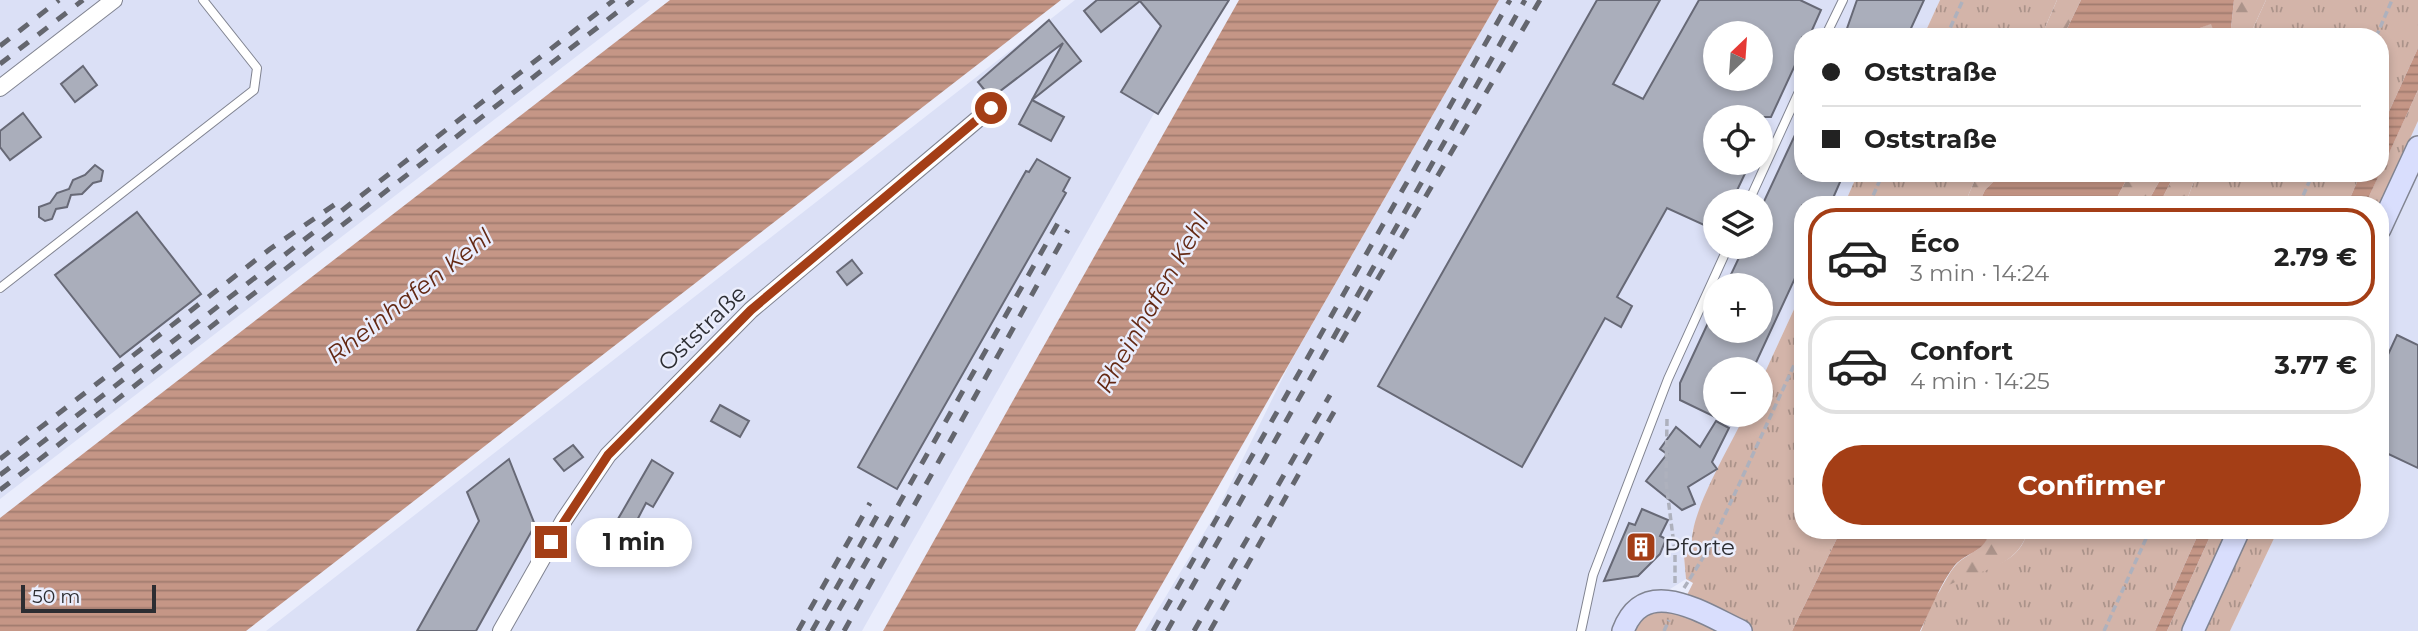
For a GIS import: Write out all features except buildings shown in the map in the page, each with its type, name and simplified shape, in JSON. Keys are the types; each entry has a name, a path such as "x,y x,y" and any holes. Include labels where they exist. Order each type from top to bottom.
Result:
{"street":[{"path":"0,88 114,0"},
{"name":"Oststraße","path":"501,631 564,520 608,455 751,310 991,108"},
{"path":"2389,210 2418,148"},
{"path":"2193,631 2235,539"},
{"path":"1623,631 1636,609 1657,601 1679,603 1741,631"}],"lane":[{"path":"0,288 254,90 257,68 203,0"},
{"path":"1829,28 1843,0"},
{"path":"1754,189 1794,103"},
{"path":"1581,631 1593,575 1668,379 1723,259"}],"path":[{"path":"1950,28 1963,0"},
{"path":"2380,28 2392,0"},
{"path":"1679,603 1711,545 1794,365"},
{"path":"1667,418 1666,482 1679,603"},
{"path":"2104,631 2146,539"}],"shaded area":[{"path":"0,0 650,0 0,499"},
{"path":"1075,0 1218,0 862,631 266,631"},
{"path":"1499,0 1940,0 1927,28 1794,28 1794,182 1854,182 1848,196 1794,196 1794,309 1772,357 1703,357 1703,427 1739,427 1702,505 1692,532 1693,543 1683,545 1686,579 1670,589 1645,594 1616,631 1145,631 1216,513 1291,361"},
{"path":"2418,121 2418,631 2230,631 2274,539 2389,539 2389,196 2384,196"}],"green space":[{"path":"1940,0 2057,0 2045,28 1927,28"},
{"path":"2057,0 2081,0 2067,28 2045,28"},
{"path":"2234,0 2266,0 2253,28 2231,28"},
{"path":"2266,0 2418,0 2418,48 2389,111 2389,28 2253,28"},
{"path":"2212,23 2213,28 2200,28"},
{"path":"2418,90 2418,121 2384,196 2369,196 2376,182 2389,182 2389,153"},
{"path":"1854,182 1974,182 1968,196 1848,196"},
{"path":"1974,182 1993,182 1982,196 1968,196"},
{"path":"2125,182 2159,182 2151,196 2118,196"},
{"path":"2170,182 2194,182 2188,196 2164,196"},
{"path":"2194,182 2357,182 2351,196 2188,196"},
{"path":"1794,309 1794,539 1837,539 1792,631 1631,631 1633,626 1659,607 1707,626 1715,608 1687,595 1693,583 1686,579 1683,545 1692,542 1693,529 1704,496 1739,427 1773,427 1772,357"},
{"path":"1986,539 2024,539 2014,554 2003,562 1940,590 1955,566 1985,543"},
{"path":"2024,539 2196,539 2155,631 1921,631 1939,592 1949,582 2000,563 2012,556"},
{"path":"2209,539 2226,539 2184,631 2167,631"},
{"path":"2246,539 2274,539 2230,631 2204,631"}],"water":[{"name":"Rheinhafen Kehl","path":"670,0 1061,0 246,631 0,631 0,518"},
{"name":"Rheinhafen Kehl","path":"1239,0 1499,0 1135,631 883,631"},
{"path":"2081,0 2234,0 2231,28 2213,28 2211,24 2200,28 2067,28"},
{"path":"2418,48 2418,90 2389,153 2389,111"},
{"path":"1993,182 2125,182 2118,196 1982,196"},
{"path":"2159,182 2170,182 2164,196 2151,196"},
{"path":"2357,182 2376,182 2369,196 2351,196"},
{"path":"1837,539 1987,539 1981,547 1955,565 1940,588 1920,631 1792,631"},
{"path":"2196,539 2209,539 2167,631 2155,631"}],"railway":[{"path":"0,46 59,0"},
{"path":"0,64 83,0"},
{"path":"0,475 614,0"},
{"path":"0,490 633,0"},
{"path":"1153,631 1510,0"},
{"path":"1167,631 1525,0"},
{"path":"1341,342 1540,0"},
{"path":"0,459 270,249 337,203"},
{"path":"827,631 1058,223"},
{"path":"844,631 1068,230"},
{"path":"1194,631 1330,395"},
{"path":"1210,631 1335,410"},
{"path":"798,631 870,503"},
{"path":"812,631 881,509"}],"place":[{"name":"Pforte","path":"1641,547"}],"route":[{"path":"551,542 608,455 751,310 991,108"}]}
